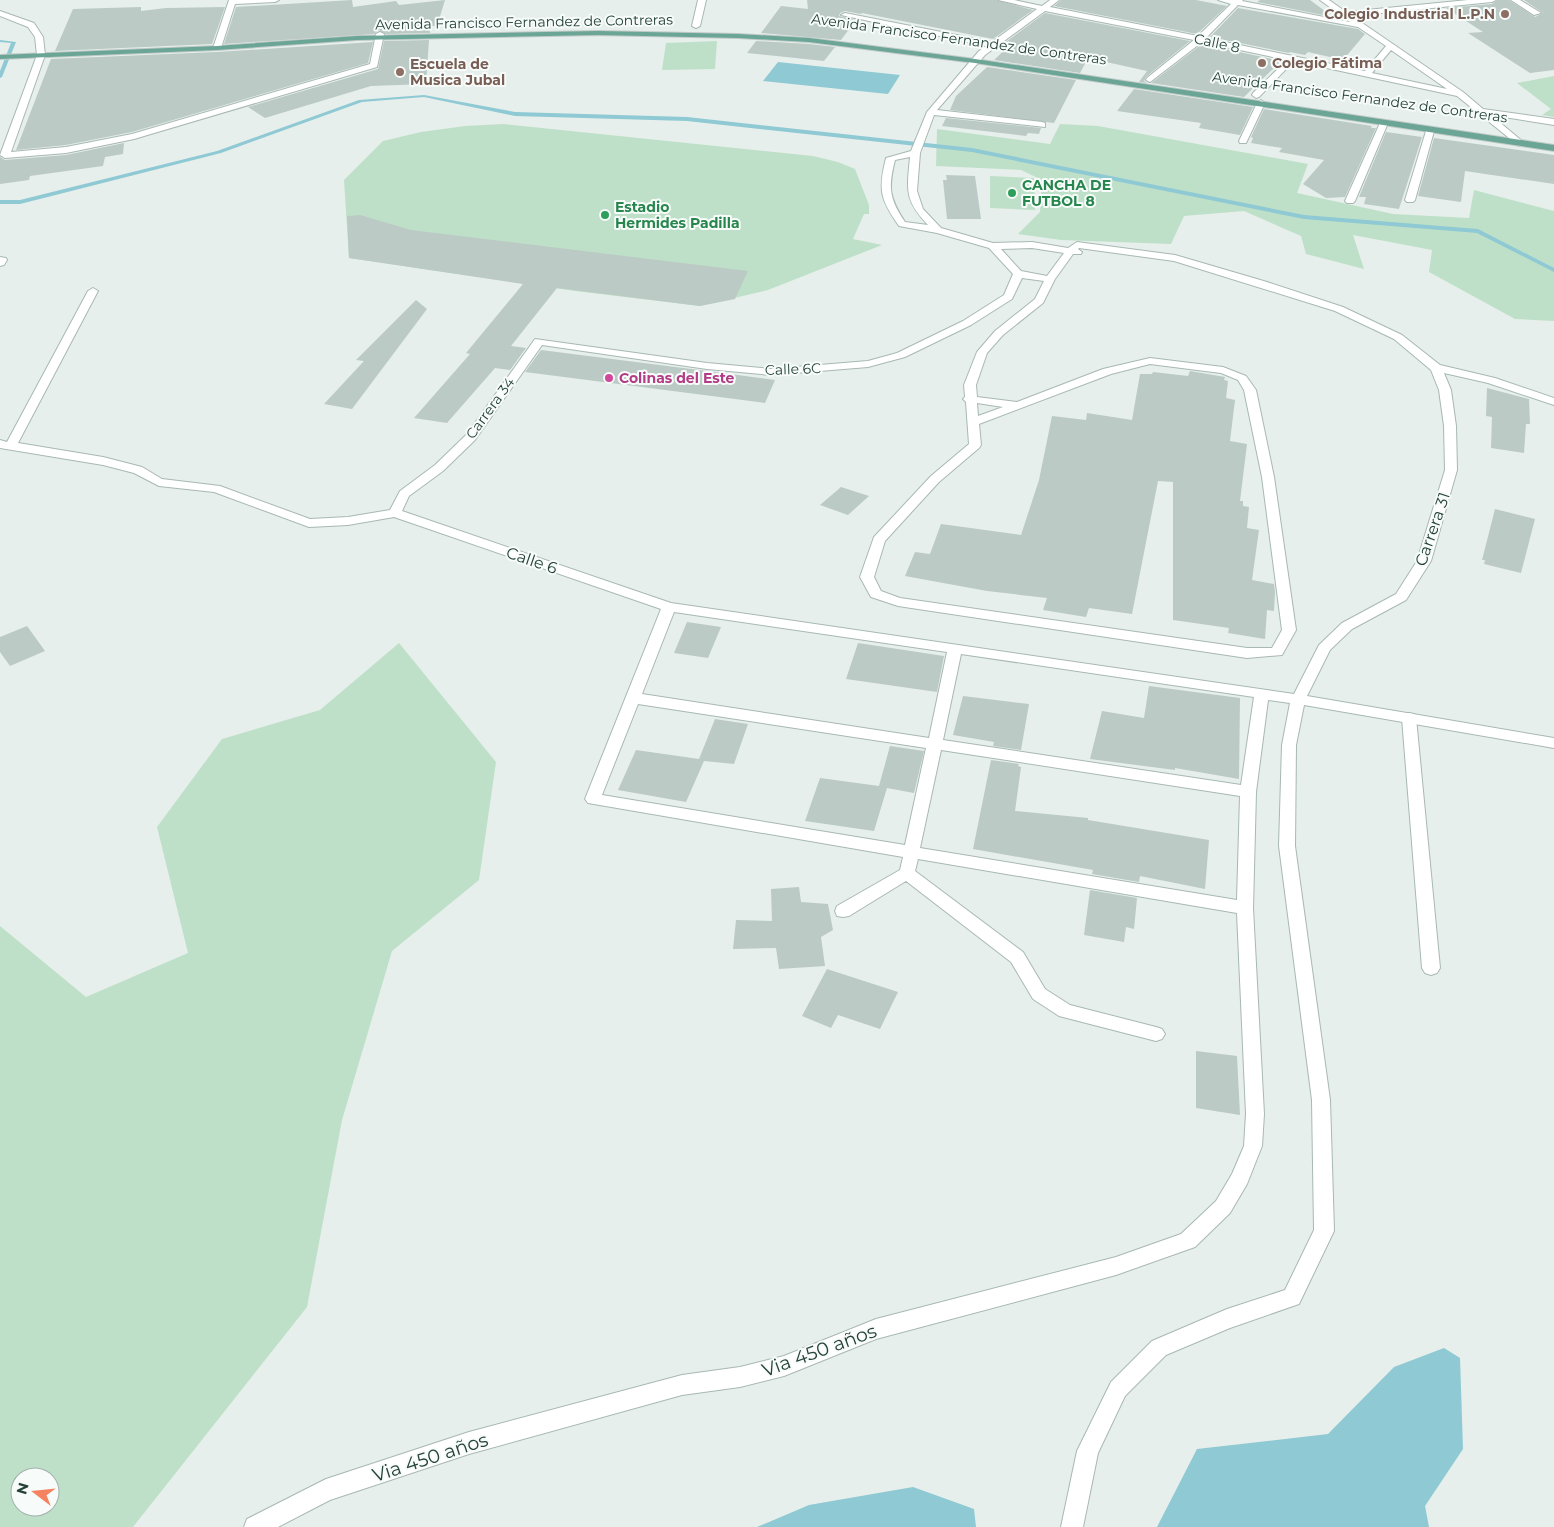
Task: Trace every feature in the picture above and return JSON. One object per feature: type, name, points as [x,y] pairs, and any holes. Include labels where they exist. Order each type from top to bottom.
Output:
[{"type":"main road","name":"Avenida Francisco Fernandez de Contreras","points":[[0,57],[217,48],[547,26],[696,26],[800,31],[865,38]]},
{"type":"main road","name":"Avenida Francisco Fernandez de Contreras","points":[[380,36],[552,33],[738,36],[809,40],[1506,131],[1554,140]]},
{"type":"main road","name":"Avenida Francisco Fernandez de Contreras","points":[[894,41],[1150,80],[1430,131],[1554,148]]},
{"type":"street","points":[[217,48],[233,1],[275,0]]},
{"type":"street","points":[[696,26],[702,0]]},
{"type":"street","name":"Calle 8","points":[[1002,0],[1200,39],[1460,94]]},
{"type":"street","points":[[938,230],[919,210],[912,191],[917,146],[931,112],[982,53],[1056,0]]},
{"type":"street","points":[[1222,0],[1238,1],[1360,26]]},
{"type":"street","points":[[1324,0],[1460,94],[1519,143]]},
{"type":"street","points":[[1344,14],[1492,0]]},
{"type":"street","points":[[1515,0],[1537,13]]},
{"type":"street","points":[[1150,80],[1200,39],[1238,1]]},
{"type":"street","points":[[0,13],[31,25],[39,37],[41,55],[6,155],[66,150],[134,136],[374,65],[380,36]]},
{"type":"street","points":[[845,16],[993,45]]},
{"type":"street","points":[[1367,74],[1390,46]]},
{"type":"street","points":[[1243,141],[1258,99],[1292,59]]},
{"type":"street","points":[[1478,108],[1506,116],[1554,122]]},
{"type":"street","points":[[931,112],[1042,125]]},
{"type":"street","points":[[1506,131],[1524,118]]},
{"type":"street","points":[[1350,201],[1384,123]]},
{"type":"street","points":[[1410,200],[1430,131]]},
{"type":"street","points":[[917,146],[891,158],[886,177],[888,203],[902,224],[938,230],[993,246],[1032,245],[1070,251]]},
{"type":"street","points":[[974,422],[1107,371],[1150,361],[1223,370],[1242,378],[1250,390],[1268,477],[1289,630],[1277,652],[1247,654],[898,602],[876,594],[867,577],[879,540],[935,479],[974,445],[974,422],[970,399],[970,385],[982,352],[999,333],[1039,301],[1050,279],[1070,251],[1077,245],[1175,258],[1339,309],[1398,337],[1436,368],[1491,380],[1554,402]]},
{"type":"street","points":[[993,246],[1018,274],[1050,279]]},
{"type":"street","name":"Calle 6C","points":[[539,341],[708,366],[771,372],[868,364],[901,355],[967,323],[1008,297],[1018,274]]},
{"type":"street","points":[[93,291],[6,445],[103,461],[138,470],[159,482],[216,489],[309,523],[348,521],[395,513]]},
{"type":"street","name":"Carrera 34","points":[[395,513],[404,494],[439,468],[471,437],[539,341]]},
{"type":"street","name":"Carrera 31","points":[[1072,1527],[1088,1451],[1118,1389],[1159,1348],[1227,1319],[1292,1297],[1324,1232],[1321,1100],[1287,846],[1289,745],[1298,699],[1324,648],[1347,626],[1401,597],[1424,561],[1451,470],[1450,426],[1445,390],[1436,368]]},
{"type":"street","points":[[970,399],[1017,405]]},
{"type":"street","name":"Calle 6","points":[[395,513],[669,607],[1298,699],[1554,743]]},
{"type":"street","points":[[669,607],[593,799],[1245,908]]},
{"type":"street","points":[[844,911],[907,873],[955,649]]},
{"type":"street","name":"Via 450 años","points":[[255,1527],[326,1490],[469,1443],[682,1384],[740,1377],[784,1366],[876,1329],[1116,1266],[1188,1241],[1223,1207],[1240,1178],[1253,1146],[1255,1114],[1245,908],[1248,792],[1262,694]]},
{"type":"street","points":[[633,698],[1248,792]]},
{"type":"street","points":[[1409,718],[1431,968]]},
{"type":"street","points":[[907,873],[1017,957],[1039,994],[1065,1010],[1156,1034]]},
{"type":"green space","points":[[717,41],[715,69],[662,70],[666,43]]},
{"type":"green space","points":[[1554,76],[1554,117],[1542,115],[1551,109],[1517,83]]},
{"type":"green space","name":"Estadio Hermides Padilla","points":[[503,124],[813,156],[838,162],[855,169],[869,205],[869,214],[864,214],[853,239],[882,245],[768,290],[700,306],[575,291],[349,258],[344,180],[383,141],[421,132],[465,126]]},
{"type":"green space","points":[[1060,124],[1098,126],[1308,164],[1297,193],[1393,214],[1469,218],[1474,190],[1554,211],[1554,321],[1515,319],[1429,272],[1432,250],[1353,235],[1364,269],[1306,254],[1301,236],[1244,211],[1184,216],[1171,244],[1061,240],[1018,234],[1040,212],[1042,180],[1021,170],[936,166],[937,129],[1050,144]]},
{"type":"green space","name":"CANCHA DE FUTBOL 8","points":[[990,176],[1034,178],[1035,210],[990,208]]},
{"type":"green space","points":[[399,643],[496,762],[479,880],[392,951],[342,1120],[307,1307],[133,1527],[0,1527],[0,926],[86,997],[188,953],[157,827],[222,739],[320,710]]},
{"type":"water","points":[[778,62],[900,75],[888,94],[763,81]]},
{"type":"water","points":[[1444,1348],[1460,1358],[1463,1449],[1425,1506],[1429,1527],[1157,1527],[1197,1449],[1328,1434],[1394,1367]]},
{"type":"water","points":[[913,1487],[974,1509],[976,1527],[757,1527],[809,1505]]},
{"type":"building","points":[[352,0],[353,7],[396,1],[399,5],[445,0],[437,26],[430,26],[430,33],[386,34],[379,30],[374,34],[224,44],[236,7]]},
{"type":"building","points":[[807,0],[996,0],[1033,10],[993,39],[845,11],[840,13],[839,16],[856,20],[841,40],[761,33],[781,6],[808,9]]},
{"type":"building","points":[[1061,0],[1196,0],[1227,6],[1197,34],[1054,6]]},
{"type":"building","points":[[1260,0],[1310,0],[1333,17],[1257,2]]},
{"type":"building","points":[[1498,0],[1509,0],[1535,17],[1543,13],[1524,0],[1554,0],[1554,70],[1530,73],[1468,33],[1483,32],[1446,8],[1492,4]]},
{"type":"building","points":[[141,7],[141,11],[166,8],[225,7],[212,44],[55,51],[73,9]]},
{"type":"building","points":[[1238,8],[1358,29],[1365,34],[1343,60],[1308,52],[1305,55],[1289,53],[1210,37]]},
{"type":"building","points":[[1045,13],[1190,41],[1146,77],[1144,81],[1147,83],[1139,82],[1147,71],[1088,58],[1080,73],[994,60],[1012,43],[1006,42]]},
{"type":"building","points":[[429,40],[426,84],[371,86],[265,118],[248,107],[378,69],[384,41]]},
{"type":"building","points":[[756,41],[835,47],[824,61],[747,53]]},
{"type":"building","points":[[373,42],[368,63],[132,132],[66,145],[16,150],[51,59],[217,52]]},
{"type":"building","points":[[1202,44],[1281,61],[1244,97],[1151,83]]},
{"type":"building","points":[[987,67],[1076,80],[1054,123],[950,110],[956,96]]},
{"type":"building","points":[[1134,89],[1253,107],[1240,135],[1199,128],[1201,123],[1117,111]]},
{"type":"building","points":[[1264,109],[1376,128],[1345,197],[1326,198],[1303,184],[1324,160],[1279,152],[1282,148],[1251,143],[1253,138],[1251,137]]},
{"type":"building","points":[[946,118],[1041,128],[1039,134],[1028,133],[1026,136],[942,126]]},
{"type":"building","points":[[1386,132],[1422,137],[1399,209],[1364,204],[1366,197],[1359,197]]},
{"type":"building","points":[[1434,138],[1554,155],[1554,184],[1465,171],[1461,202],[1418,196]]},
{"type":"building","points":[[124,143],[123,154],[105,157],[103,166],[30,176],[29,180],[0,184],[0,157],[5,160],[66,155]]},
{"type":"building","points":[[946,175],[975,176],[981,219],[947,219],[943,180],[947,180]]},
{"type":"building","points":[[360,215],[411,230],[748,271],[735,299],[700,306],[557,288],[511,346],[526,348],[510,370],[495,368],[447,423],[414,418],[470,354],[466,353],[523,284],[349,258],[347,216]]},
{"type":"building","points":[[416,300],[427,309],[352,409],[324,404],[364,361],[356,360]]},
{"type":"building","points":[[541,350],[775,380],[765,403],[525,372]]},
{"type":"building","points":[[1190,371],[1225,377],[1224,380],[1228,381],[1226,398],[1235,400],[1230,441],[1247,444],[1240,501],[1243,501],[1243,506],[1249,507],[1247,528],[1259,530],[1252,580],[1274,584],[1274,611],[1267,610],[1265,639],[1228,633],[1229,628],[1173,620],[1173,482],[1158,481],[1132,614],[1089,608],[1086,617],[1043,610],[1047,598],[987,591],[905,576],[915,552],[930,554],[941,524],[1021,535],[1039,480],[1052,416],[1086,420],[1087,413],[1132,420],[1140,374],[1152,374],[1153,372],[1188,376]]},
{"type":"building","points":[[1487,388],[1529,399],[1530,424],[1526,424],[1524,453],[1491,448],[1492,417],[1486,416]]},
{"type":"building","points":[[841,487],[869,496],[848,515],[820,505]]},
{"type":"building","points":[[1495,509],[1535,519],[1521,573],[1484,564],[1485,560],[1482,560]]},
{"type":"building","points":[[687,622],[721,627],[708,658],[674,653]]},
{"type":"building","points":[[27,626],[45,651],[10,666],[0,652],[0,637]]},
{"type":"building","points":[[858,643],[944,656],[937,692],[846,679]]},
{"type":"building","points":[[1149,686],[1240,698],[1239,779],[1175,768],[1175,770],[1090,759],[1102,711],[1144,718]]},
{"type":"building","points":[[963,696],[1029,704],[1021,750],[993,746],[994,742],[953,735]]},
{"type":"building","points":[[715,719],[748,724],[734,764],[704,761],[686,802],[618,790],[636,750],[699,759]]},
{"type":"building","points":[[890,746],[924,751],[914,793],[887,788],[874,831],[805,821],[820,778],[879,786]]},
{"type":"building","points":[[991,760],[1019,764],[1018,766],[1021,767],[1015,811],[1088,818],[1088,820],[1209,840],[1205,889],[1140,876],[1139,882],[1092,874],[1093,870],[973,849]]},
{"type":"building","points":[[799,887],[801,902],[828,904],[833,930],[821,937],[825,966],[779,969],[776,948],[733,949],[736,920],[772,921],[771,889]]},
{"type":"building","points":[[1090,890],[1137,898],[1134,929],[1126,927],[1124,942],[1084,935]]},
{"type":"building","points":[[827,969],[898,992],[880,1029],[838,1015],[831,1028],[802,1016]]},
{"type":"building","points":[[1196,1051],[1237,1056],[1240,1115],[1196,1108]]},
{"type":"waterway","points":[[0,41],[14,42],[0,77]]},
{"type":"waterway","points":[[0,202],[20,202],[219,152],[361,101],[424,96],[515,114],[687,119],[972,150],[1304,217],[1478,231],[1554,270]]},
{"type":"place","name":"Colegio Industrial L.P.N","points":[[1505,14]]},
{"type":"place","name":"Colegio Fátima","points":[[1262,63]]},
{"type":"place","name":"Escuela de Musica Jubal","points":[[400,72]]},
{"type":"place","name":"CANCHA DE FUTBOL 8","points":[[1012,193]]},
{"type":"place","name":"Estadio Hermides Padilla","points":[[605,215]]},
{"type":"place","name":"Colinas del Este","points":[[609,378]]}]
